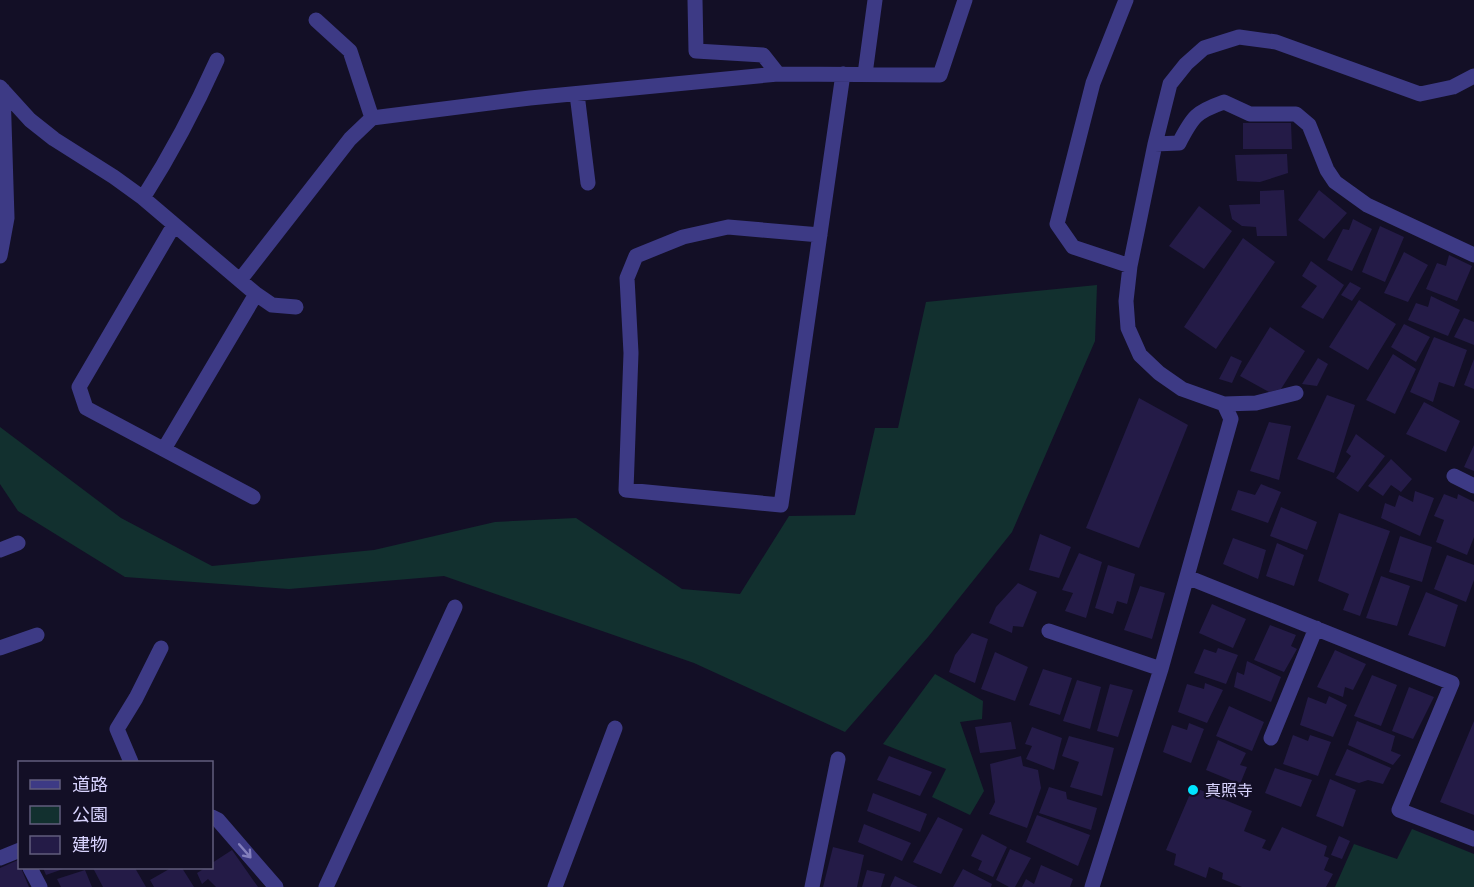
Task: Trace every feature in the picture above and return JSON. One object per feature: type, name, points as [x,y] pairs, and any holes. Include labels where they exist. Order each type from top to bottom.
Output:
[{"type":"street","points":[[694,0],[696,51],[762,55],[778,74]]},
{"type":"street","points":[[866,74],[875,0]]},
{"type":"street","points":[[240,280],[350,139],[372,118],[530,98],[778,74],[940,75],[965,0]]},
{"type":"street","points":[[1126,0],[1093,83],[1057,224],[1073,247],[1130,266]]},
{"type":"street","points":[[316,20],[350,51],[372,118]]},
{"type":"street","points":[[1296,393],[1256,403],[1224,404],[1182,389],[1159,373],[1140,355],[1128,328],[1126,302],[1130,266],[1170,84],[1186,64],[1204,48],[1239,37],[1276,42],[1420,94],[1453,87],[1474,76]]},
{"type":"street","points":[[142,198],[167,160],[217,60]]},
{"type":"street","points":[[820,235],[728,227],[683,237],[636,256],[627,278],[631,353],[626,490],[781,505],[820,235],[843,74]]},
{"type":"street","points":[[2,88],[30,120],[54,139],[114,177],[142,198],[256,294],[272,304],[296,307]]},
{"type":"street","points":[[0,256],[7,218],[2,88]]},
{"type":"street","points":[[577,94],[588,183]]},
{"type":"street","points":[[1155,144],[1179,143],[1191,121],[1205,109],[1224,102],[1250,114],[1296,114],[1309,125],[1335,182],[1367,205],[1474,255]]},
{"type":"street","points":[[174,225],[79,387],[86,408],[253,497]]},
{"type":"street","points":[[164,449],[256,294]]},
{"type":"street","points":[[1092,887],[1161,669],[1231,419],[1224,404]]},
{"type":"street","points":[[1454,476],[1474,486]]},
{"type":"street","points":[[0,550],[18,543]]},
{"type":"street","points":[[1187,577],[1452,683],[1399,810],[1474,839]]},
{"type":"street","points":[[326,887],[455,607]]},
{"type":"street","points":[[1271,738],[1317,628]]},
{"type":"street","points":[[1049,631],[1161,669]]},
{"type":"street","points":[[0,648],[37,635]]},
{"type":"street","points":[[131,761],[117,729],[136,698],[161,648]]},
{"type":"street","points":[[555,887],[615,728]]},
{"type":"street","points":[[812,887],[838,759]]},
{"type":"street","points":[[213,817],[276,887]]},
{"type":"street","points":[[0,858],[18,851]]},
{"type":"street","points":[[31,869],[40,887]]},
{"type":"green space","points":[[1097,285],[1095,341],[1012,532],[928,637],[845,732],[694,663],[444,576],[289,589],[125,577],[18,511],[0,484],[0,427],[121,518],[212,566],[374,550],[495,522],[576,518],[682,589],[740,594],[789,516],[855,515],[875,428],[898,428],[926,302]]},
{"type":"green space","points":[[935,674],[983,701],[982,719],[960,722],[984,791],[970,815],[932,797],[946,769],[883,744]]},
{"type":"green space","points":[[1412,829],[1474,854],[1474,887],[1335,887],[1354,844],[1397,859]]},
{"type":"building","points":[[1243,123],[1291,123],[1292,149],[1243,149]]},
{"type":"building","points":[[1287,154],[1288,173],[1260,182],[1237,181],[1235,155]]},
{"type":"building","points":[[1284,190],[1287,236],[1257,236],[1256,227],[1242,226],[1232,219],[1229,205],[1260,204],[1260,191]]},
{"type":"building","points":[[1319,190],[1347,213],[1324,239],[1298,220]]},
{"type":"building","points":[[1199,206],[1232,231],[1204,269],[1169,246]]},
{"type":"building","points":[[1353,219],[1372,229],[1352,271],[1327,260],[1343,229],[1349,230]]},
{"type":"building","points":[[1380,226],[1404,237],[1385,282],[1362,272]]},
{"type":"building","points":[[1243,238],[1275,262],[1216,349],[1184,327]]},
{"type":"building","points":[[1404,252],[1428,265],[1408,302],[1384,293]]},
{"type":"building","points":[[1449,255],[1472,266],[1457,301],[1426,289],[1437,263],[1446,266]]},
{"type":"building","points":[[1311,261],[1344,285],[1323,319],[1301,307],[1317,286],[1302,276]]},
{"type":"building","points":[[1350,282],[1361,288],[1352,301],[1341,295]]},
{"type":"building","points":[[1431,296],[1460,310],[1448,336],[1408,320],[1416,303],[1428,307]]},
{"type":"building","points":[[1359,300],[1396,324],[1368,370],[1329,347]]},
{"type":"building","points":[[1464,318],[1474,322],[1474,345],[1454,337]]},
{"type":"building","points":[[1404,324],[1430,337],[1416,362],[1391,347]]},
{"type":"building","points":[[1270,327],[1305,351],[1281,389],[1269,392],[1240,376]]},
{"type":"building","points":[[1434,337],[1467,350],[1454,387],[1439,382],[1433,402],[1410,392]]},
{"type":"building","points":[[1393,354],[1416,369],[1395,414],[1366,400]]},
{"type":"building","points":[[1231,356],[1242,361],[1232,383],[1219,379]]},
{"type":"building","points":[[1318,358],[1328,364],[1317,386],[1302,384]]},
{"type":"building","points":[[1474,359],[1474,389],[1464,385]]},
{"type":"building","points":[[1327,395],[1355,405],[1334,473],[1297,459]]},
{"type":"building","points":[[1139,398],[1188,425],[1139,548],[1086,528]]},
{"type":"building","points":[[1424,402],[1460,421],[1446,452],[1406,434]]},
{"type":"building","points":[[1269,422],[1291,426],[1279,480],[1250,471]]},
{"type":"building","points":[[1356,434],[1385,456],[1358,492],[1336,478],[1351,456],[1346,452]]},
{"type":"building","points":[[1474,445],[1474,471],[1464,467]]},
{"type":"building","points":[[1391,459],[1412,479],[1401,492],[1391,485],[1383,496],[1368,486]]},
{"type":"building","points":[[1261,484],[1281,492],[1268,523],[1231,510],[1238,490],[1255,495]]},
{"type":"building","points":[[1415,491],[1434,498],[1420,536],[1381,518],[1385,503],[1395,507],[1399,495],[1413,502]]},
{"type":"building","points":[[1444,494],[1457,499],[1458,494],[1474,502],[1474,537],[1467,555],[1436,542],[1444,520],[1434,516]]},
{"type":"building","points":[[1281,507],[1317,522],[1307,550],[1270,536]]},
{"type":"building","points":[[1339,513],[1390,531],[1360,616],[1343,610],[1349,594],[1318,581]]},
{"type":"building","points":[[1040,534],[1071,547],[1059,578],[1029,570]]},
{"type":"building","points":[[1400,536],[1432,547],[1422,582],[1389,572]]},
{"type":"building","points":[[1233,538],[1266,550],[1258,579],[1223,564]]},
{"type":"building","points":[[1277,543],[1304,555],[1294,586],[1266,576]]},
{"type":"building","points":[[1079,553],[1102,562],[1086,618],[1065,611],[1073,593],[1062,590]]},
{"type":"building","points":[[1447,555],[1474,565],[1474,580],[1466,602],[1434,589]]},
{"type":"building","points":[[1108,565],[1135,574],[1127,604],[1117,601],[1113,614],[1095,608]]},
{"type":"building","points":[[1381,576],[1410,586],[1397,626],[1366,618]]},
{"type":"building","points":[[1018,583],[1037,592],[1023,627],[1013,626],[1012,633],[989,623],[996,607]]},
{"type":"building","points":[[1140,586],[1165,593],[1152,639],[1124,630]]},
{"type":"building","points":[[1426,592],[1458,605],[1445,647],[1408,635]]},
{"type":"building","points":[[1212,604],[1246,619],[1233,648],[1199,633]]},
{"type":"building","points":[[1270,625],[1296,635],[1291,646],[1297,649],[1284,672],[1254,660]]},
{"type":"building","points":[[972,633],[988,639],[975,683],[949,672],[955,655]]},
{"type":"building","points":[[1218,648],[1238,655],[1226,684],[1194,673],[1204,649],[1216,653]]},
{"type":"building","points":[[1335,650],[1366,664],[1353,690],[1345,687],[1343,697],[1317,687]]},
{"type":"building","points":[[995,652],[1028,667],[1015,701],[981,689]]},
{"type":"building","points":[[1247,661],[1281,677],[1271,702],[1234,687],[1237,672],[1244,675]]},
{"type":"building","points":[[1043,669],[1072,678],[1060,715],[1029,705]]},
{"type":"building","points":[[1372,675],[1397,685],[1381,726],[1354,716]]},
{"type":"building","points":[[1077,680],[1101,687],[1090,729],[1063,721]]},
{"type":"building","points":[[1205,683],[1223,690],[1207,723],[1178,712],[1187,684],[1204,689]]},
{"type":"building","points":[[1110,684],[1133,690],[1118,737],[1097,731]]},
{"type":"building","points":[[1409,687],[1434,697],[1413,739],[1392,731]]},
{"type":"building","points":[[1329,696],[1347,705],[1333,737],[1300,725],[1308,697],[1326,704]]},
{"type":"building","points":[[1229,706],[1264,722],[1252,751],[1216,736]]},
{"type":"building","points":[[1357,721],[1395,736],[1391,751],[1401,755],[1393,765],[1348,745]]},
{"type":"building","points":[[1474,721],[1474,815],[1440,802]]},
{"type":"building","points":[[1011,722],[1016,749],[980,753],[975,727]]},
{"type":"building","points":[[1189,723],[1204,729],[1191,763],[1163,752],[1172,725],[1187,730]]},
{"type":"building","points":[[1032,727],[1062,738],[1054,770],[1026,759],[1032,746],[1025,744]]},
{"type":"building","points":[[1293,735],[1308,741],[1310,735],[1331,742],[1318,776],[1283,764]]},
{"type":"building","points":[[1069,736],[1114,748],[1102,796],[1070,787],[1079,762],[1062,756]]},
{"type":"building","points":[[1218,740],[1246,753],[1240,765],[1247,767],[1240,784],[1206,770]]},
{"type":"building","points":[[1347,749],[1391,768],[1383,784],[1368,780],[1359,783],[1335,775]]},
{"type":"building","points":[[889,756],[932,772],[920,796],[877,780]]},
{"type":"building","points":[[1021,756],[1023,766],[1038,770],[1041,788],[1027,828],[989,814],[995,802],[990,764]]},
{"type":"building","points":[[1275,768],[1312,780],[1301,807],[1265,793]]},
{"type":"building","points":[[1330,779],[1356,790],[1343,827],[1316,816]]},
{"type":"building","points":[[1049,787],[1066,792],[1067,799],[1097,808],[1091,830],[1039,813]]},
{"type":"building","points":[[1193,787],[1252,811],[1244,831],[1266,840],[1262,848],[1270,851],[1282,827],[1327,846],[1324,856],[1329,858],[1324,870],[1333,874],[1326,887],[1242,887],[1222,879],[1223,873],[1209,867],[1206,878],[1174,865],[1176,854],[1166,850]]},
{"type":"building","points":[[873,793],[927,814],[920,832],[867,811]]},
{"type":"building","points":[[1037,815],[1090,835],[1078,866],[1026,842]]},
{"type":"building","points":[[938,817],[963,829],[941,874],[913,862]]},
{"type":"building","points":[[864,824],[911,843],[902,861],[858,842]]},
{"type":"building","points":[[982,834],[1007,847],[993,877],[978,870],[982,861],[971,856]]},
{"type":"building","points":[[1339,836],[1350,841],[1342,859],[1331,855]]},
{"type":"building","points":[[833,847],[864,855],[857,887],[823,887]]},
{"type":"building","points":[[1010,849],[1031,858],[1015,887],[1009,887],[996,880]]},
{"type":"building","points":[[232,850],[258,887],[216,887],[208,879],[202,884],[197,873],[203,869],[213,869],[213,862]]},
{"type":"building","points":[[18,860],[18,869],[21,869],[29,887],[0,887],[0,868]]},
{"type":"building","points":[[1041,865],[1073,879],[1070,887],[1022,887],[1026,879],[1034,884]]},
{"type":"building","points":[[43,869],[63,869],[46,875]]},
{"type":"building","points":[[94,869],[136,869],[146,887],[103,887]]},
{"type":"building","points":[[169,869],[183,869],[194,887],[154,887],[150,880]]},
{"type":"building","points":[[963,869],[992,884],[991,887],[953,887]]},
{"type":"building","points":[[85,870],[92,887],[61,887],[57,879]]},
{"type":"building","points":[[867,870],[885,874],[881,887],[862,887]]},
{"type":"building","points":[[895,876],[918,887],[890,887]]},
{"type":"place","name":"真照寺","points":[[1193,790]]}]
